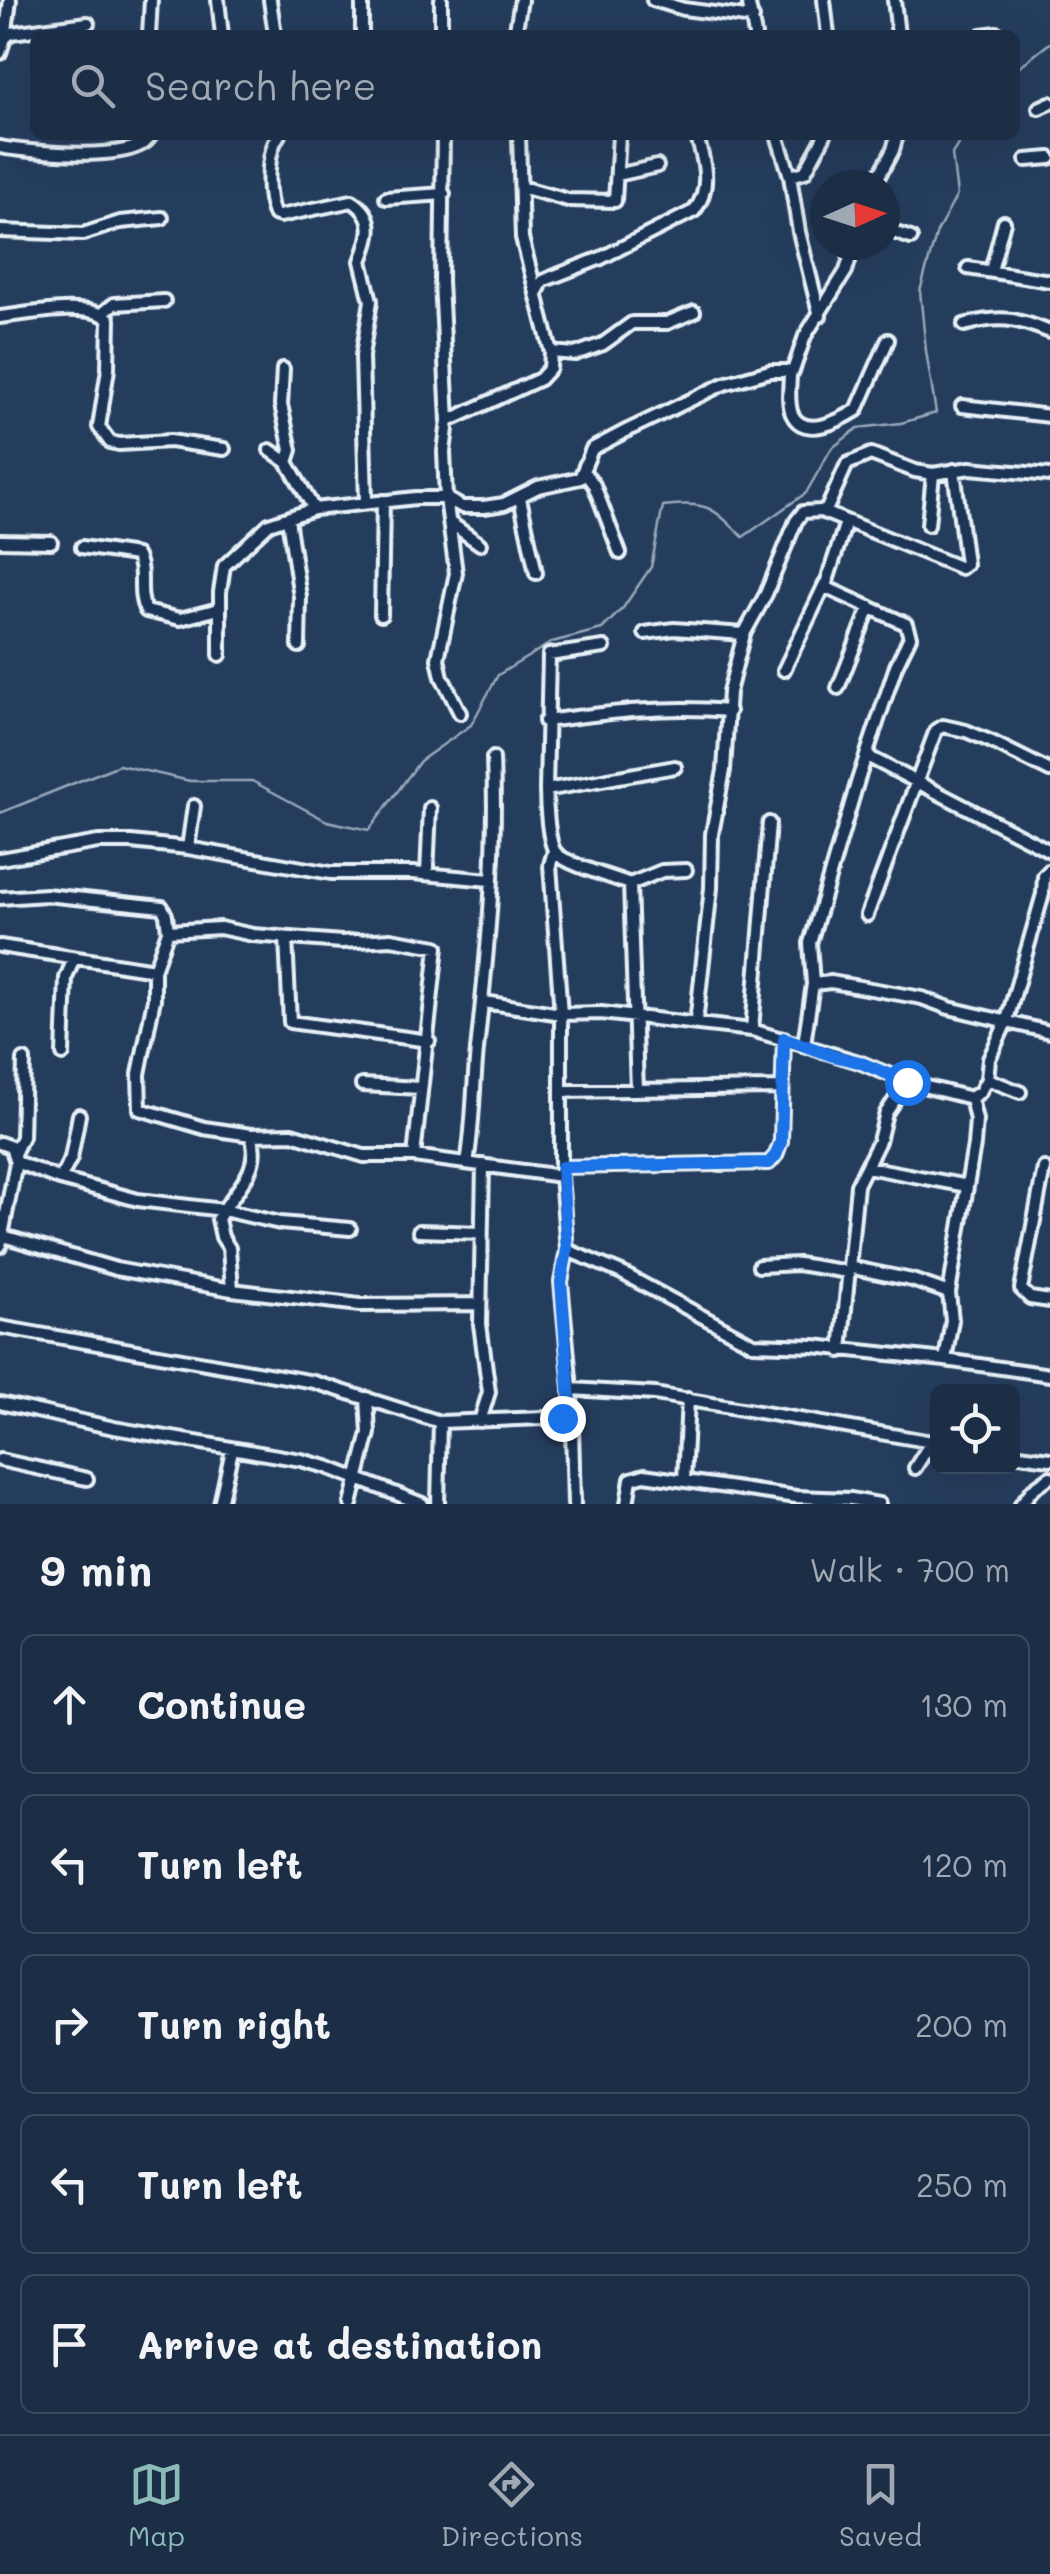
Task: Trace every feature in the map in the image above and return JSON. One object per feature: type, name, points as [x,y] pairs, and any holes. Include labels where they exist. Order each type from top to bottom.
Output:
[{"type":"street","points":[[0,53],[10,0]]},
{"type":"street","points":[[149,30],[151,0]]},
{"type":"street","points":[[218,0],[221,30]]},
{"type":"street","points":[[270,0],[275,30]]},
{"type":"street","points":[[362,0],[362,30]]},
{"type":"street","points":[[441,0],[442,30]]},
{"type":"street","points":[[516,30],[521,0]]},
{"type":"street","points":[[653,0],[684,9],[752,18]]},
{"type":"street","points":[[748,0],[754,30]]},
{"type":"street","points":[[824,0],[827,30]]},
{"type":"street","points":[[894,0],[897,30]]},
{"type":"street","points":[[5,38],[24,30],[88,23]]},
{"type":"street","points":[[0,147],[30,152],[99,153],[138,148],[149,140]]},
{"type":"street","points":[[276,140],[271,150],[270,204],[274,214],[280,216],[352,200],[367,218],[370,243],[361,261],[370,301],[362,356],[366,502]]},
{"type":"street","points":[[443,140],[441,280],[448,420],[446,498],[456,573],[438,660],[460,713]]},
{"type":"street","points":[[448,420],[540,380],[550,368],[551,352],[522,238],[520,140]]},
{"type":"street","points":[[521,186],[568,200],[611,202],[616,197],[619,140]]},
{"type":"street","points":[[536,294],[544,281],[601,258],[694,211],[704,199],[706,180],[697,140]]},
{"type":"street","points":[[777,140],[790,176],[820,316]]},
{"type":"street","points":[[790,176],[805,172],[822,140]]},
{"type":"street","points":[[882,170],[895,140]]},
{"type":"street","points":[[1026,160],[1050,158]]},
{"type":"street","points":[[617,176],[657,166]]},
{"type":"street","points":[[386,198],[444,194]]},
{"type":"street","points":[[0,230],[83,234],[120,222],[162,218]]},
{"type":"street","points":[[991,272],[1004,222]]},
{"type":"street","points":[[900,234],[911,238]]},
{"type":"street","points":[[849,260],[805,336],[790,373],[792,414],[799,423],[819,427],[857,410],[888,340]]},
{"type":"street","points":[[968,268],[1050,281]]},
{"type":"street","points":[[103,313],[114,304],[164,301]]},
{"type":"street","points":[[0,316],[57,311],[103,313],[109,318],[109,354],[99,427],[106,438],[119,444],[170,441],[224,449]]},
{"type":"street","points":[[551,352],[575,354],[604,344],[632,324],[668,323],[694,312]]},
{"type":"street","points":[[964,325],[993,317],[1022,321],[1050,332]]},
{"type":"street","points":[[283,368],[281,406],[290,450],[288,462]]},
{"type":"street","points":[[220,654],[219,609],[224,566],[263,527],[314,509],[366,502],[446,498],[462,507],[484,508],[520,498],[538,486],[580,478],[592,449],[724,384],[770,371],[790,373]]},
{"type":"street","points":[[962,406],[1050,416]]},
{"type":"street","points":[[270,450],[288,462],[314,509]]},
{"type":"street","points":[[825,513],[848,464],[871,454],[933,474],[970,468],[1050,475]]},
{"type":"street","points":[[696,1022],[729,692],[744,634],[766,594],[798,516],[808,511],[825,513],[961,568],[966,564],[954,470]]},
{"type":"street","points":[[584,472],[594,485],[620,553]]},
{"type":"street","points":[[928,525],[933,474]]},
{"type":"street","points":[[520,498],[536,573]]},
{"type":"street","points":[[381,615],[383,501]]},
{"type":"street","points":[[288,518],[300,597],[300,646]]},
{"type":"street","points":[[784,670],[824,584],[846,522]]},
{"type":"street","points":[[451,523],[480,544]]},
{"type":"street","points":[[0,541],[51,542]]},
{"type":"street","points":[[82,547],[136,555],[141,568],[141,602],[146,611],[180,618],[219,609]]},
{"type":"street","points":[[804,1044],[813,984],[810,943],[896,666],[910,633],[906,624],[824,584]]},
{"type":"street","points":[[838,688],[870,608]]},
{"type":"street","points":[[646,633],[674,629],[744,634]]},
{"type":"street","points":[[574,1504],[572,1389],[561,1282],[567,1250],[561,1014],[545,721],[549,655],[604,647]]},
{"type":"street","points":[[545,721],[644,708],[729,711]]},
{"type":"street","points":[[867,915],[936,730],[942,726],[992,742],[1050,771]]},
{"type":"street","points":[[867,756],[1050,851]]},
{"type":"street","points":[[467,1163],[496,842],[493,758]]},
{"type":"street","points":[[546,790],[675,767]]},
{"type":"street","points":[[188,848],[194,806]]},
{"type":"street","points":[[427,874],[430,808]]},
{"type":"street","points":[[752,1030],[769,823]]},
{"type":"street","points":[[0,859],[98,842],[131,842],[332,873],[427,874],[490,880]]},
{"type":"street","points":[[554,850],[560,856],[630,884],[662,871],[686,870]]},
{"type":"street","points":[[484,1002],[561,1014],[601,1014],[752,1030],[804,1044],[907,1082],[971,1098],[980,1092],[987,1079],[990,1059],[1007,1020],[1044,876],[1050,870]]},
{"type":"street","points":[[630,884],[637,1090]]},
{"type":"street","points":[[0,898],[46,895],[162,908],[168,931],[154,970],[154,999],[139,1074],[140,1109],[204,1128],[251,1135],[292,1134],[364,1156],[414,1156],[562,1171],[769,1163],[781,1142],[784,1038]]},
{"type":"street","points":[[168,931],[220,928],[286,938],[342,942],[392,939],[437,947],[414,1156]]},
{"type":"street","points":[[286,938],[290,1022],[429,1041]]},
{"type":"street","points":[[0,946],[154,970]]},
{"type":"street","points":[[63,1054],[66,978],[74,958]]},
{"type":"street","points":[[813,984],[830,982],[904,994],[1050,1032]]},
{"type":"street","points":[[24,1060],[22,1137],[1,1241],[116,1269],[232,1290],[360,1305],[480,1304]]},
{"type":"street","points":[[987,1079],[1020,1092]]},
{"type":"street","points":[[841,1351],[857,1185],[880,1141],[886,1113],[907,1082]]},
{"type":"street","points":[[362,1085],[420,1088]]},
{"type":"street","points":[[561,1091],[782,1088]]},
{"type":"street","points":[[945,1360],[952,1320],[949,1292],[976,1120],[971,1098]]},
{"type":"street","points":[[60,1179],[71,1158],[79,1115]]},
{"type":"street","points":[[232,1290],[230,1248],[219,1227],[223,1210],[247,1179],[255,1147],[251,1135]]},
{"type":"street","points":[[0,1143],[11,1146],[16,1157],[60,1179],[138,1200],[223,1210],[280,1224],[350,1229]]},
{"type":"street","points":[[480,1421],[489,1392],[480,1341],[483,1165]]},
{"type":"street","points":[[867,1167],[967,1186]]},
{"type":"street","points":[[1044,1168],[1021,1290],[1030,1298],[1050,1301]]},
{"type":"street","points":[[419,1232],[481,1233]]},
{"type":"street","points":[[567,1250],[622,1273],[753,1344],[814,1346],[945,1360],[1050,1376]]},
{"type":"street","points":[[759,1266],[798,1264],[849,1269],[912,1280],[949,1292]]},
{"type":"street","points":[[0,1327],[314,1382],[440,1422],[571,1416]]},
{"type":"street","points":[[572,1389],[655,1394],[930,1441]]},
{"type":"street","points":[[351,1504],[373,1400]]},
{"type":"street","points":[[684,1480],[688,1400]]},
{"type":"street","points":[[0,1403],[232,1450],[302,1460],[422,1504]]},
{"type":"street","points":[[438,1504],[440,1422]]},
{"type":"street","points":[[915,1468],[930,1448]]},
{"type":"street","points":[[220,1504],[232,1450]]},
{"type":"street","points":[[1020,1455],[1050,1459]]},
{"type":"street","points":[[0,1460],[87,1479]]},
{"type":"street","points":[[627,1504],[631,1479],[637,1476],[879,1504]]},
{"type":"street","points":[[1021,1504],[1033,1488],[1050,1477]]},
{"type":"street","points":[[748,1504],[750,1490]]},
{"type":"waterway","points":[[1020,66],[1050,43]]},
{"type":"waterway","points":[[0,813],[119,765],[190,781],[252,781],[327,821],[369,830],[420,761],[471,725],[498,675],[552,642],[602,629],[623,608],[651,567],[663,506],[708,508],[743,537],[806,493],[831,449],[858,428],[901,423],[936,413],[920,291],[937,232],[957,195],[952,154],[961,140]]},
{"type":"route","points":[[562,1418],[571,1416],[572,1389],[561,1282],[567,1250],[562,1167],[769,1163],[781,1142],[784,1038],[907,1082]]}]
